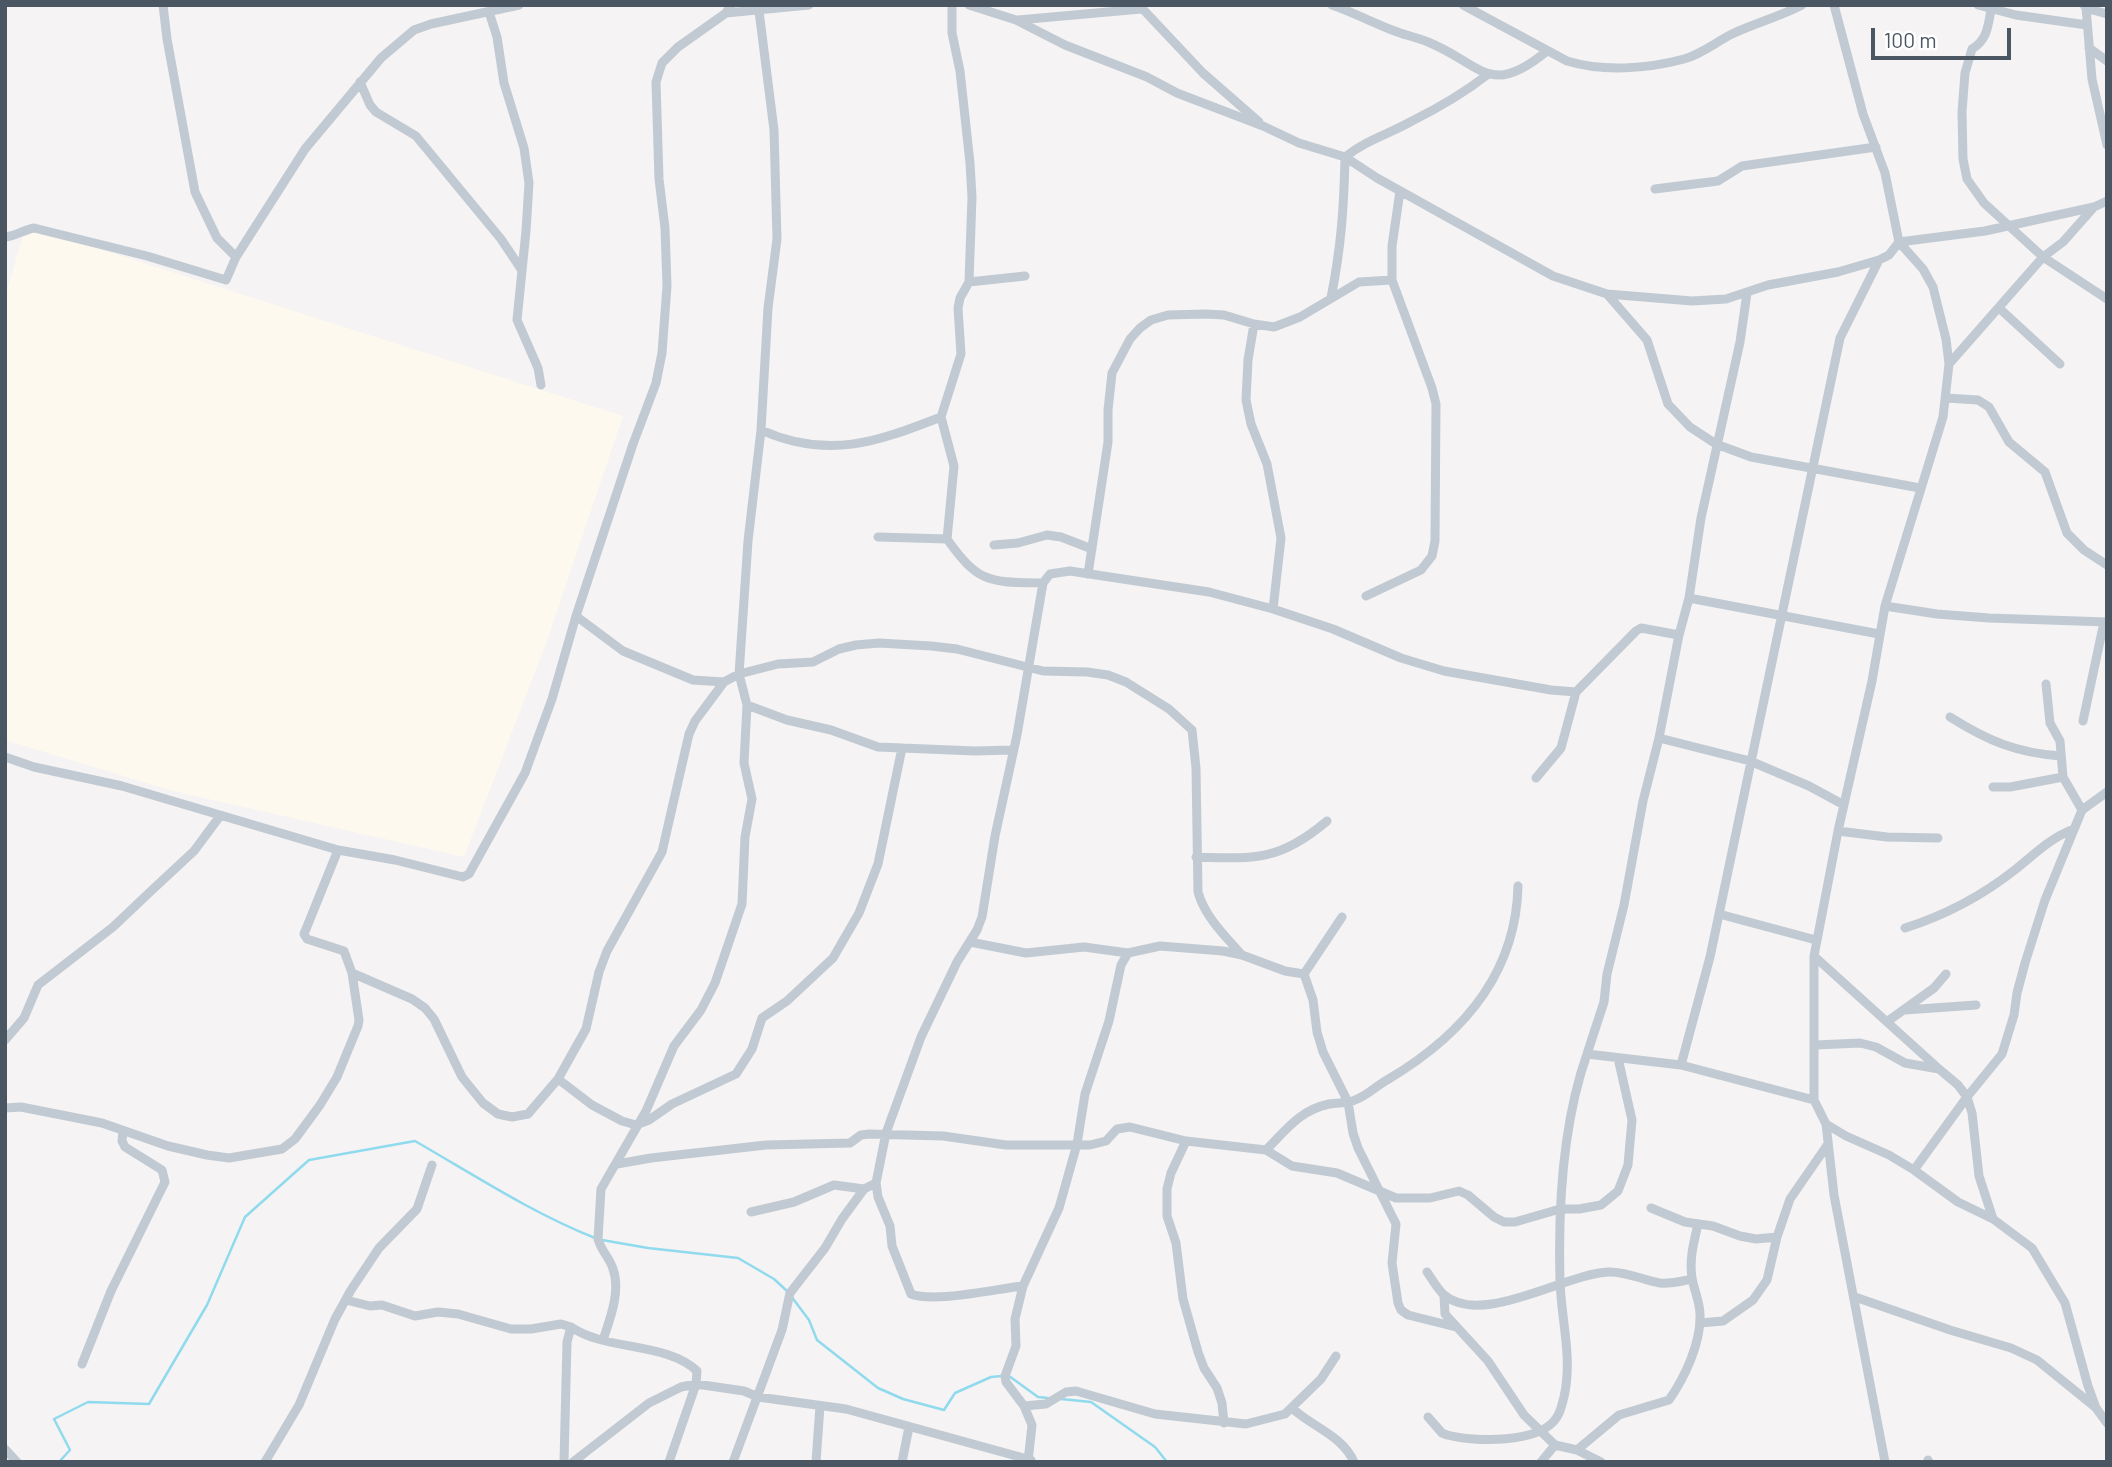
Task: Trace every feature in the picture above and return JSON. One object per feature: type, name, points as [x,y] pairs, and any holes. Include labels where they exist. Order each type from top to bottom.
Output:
[{"type":"street","points":[[163,5],[195,191],[205,218],[217,238],[236,257]]},
{"type":"street","points":[[5,237],[34,229],[147,256],[226,280],[236,257],[305,149],[381,58],[414,30],[519,5]]},
{"type":"street","points":[[5,757],[34,767],[122,786],[338,850],[395,860],[463,877],[469,874],[525,773],[552,699],[576,616],[633,444],[656,383],[662,353],[667,260],[659,179],[656,82],[662,63],[678,47],[728,9],[759,11],[809,5]]},
{"type":"street","points":[[952,5],[952,33],[960,71],[972,197],[969,282],[958,308],[961,354],[941,417],[954,466],[947,539],[975,573],[988,579],[1043,583]]},
{"type":"street","points":[[969,5],[1016,20],[1065,45],[1147,77],[1177,93],[1299,143],[1345,157],[1400,191],[1553,276],[1607,294],[1692,301],[1726,299],[1768,285],[1838,272],[1879,260],[1889,255],[1899,242],[2010,226],[2094,208],[2107,201]]},
{"type":"street","points":[[1332,5],[1429,42],[1487,75],[1511,75],[1528,67],[1547,51]]},
{"type":"street","points":[[1463,5],[1567,61],[1613,69],[1684,59],[1733,34],[1802,5]]},
{"type":"street","points":[[1834,5],[1863,114],[1885,173],[1899,242],[1923,269],[1933,287],[1949,363],[1947,398],[1938,435],[1885,606],[1872,681],[1838,831],[1814,956],[1814,1100],[1826,1124],[1834,1195],[1885,1462]]},
{"type":"street","points":[[1978,5],[2016,15],[2087,25]]},
{"type":"street","points":[[1016,20],[1140,7],[1203,73],[1263,126]]},
{"type":"street","points":[[1992,7],[1984,41],[1972,49],[1965,73],[1962,132],[1967,179],[1972,189],[2043,257],[2107,299]]},
{"type":"street","points":[[2107,14],[2085,7],[2092,79],[2107,145]]},
{"type":"street","points":[[603,1340],[615,1296],[615,1273],[598,1239],[599,1195],[646,1111],[674,1046],[701,1010],[715,983],[742,904],[745,837],[752,799],[744,763],[747,705],[739,674],[748,541],[761,430],[768,308],[777,239],[770,86],[759,11]]},
{"type":"street","points":[[489,12],[497,37],[502,73],[526,159],[529,183],[517,320],[535,361],[541,385]]},
{"type":"street","points":[[2089,48],[2107,61]]},
{"type":"street","points":[[1345,157],[1364,142],[1411,122],[1457,97],[1487,75]]},
{"type":"street","points":[[360,82],[376,112],[416,136],[501,239],[521,270]]},
{"type":"street","points":[[1655,189],[1718,181],[1742,166],[1876,147]]},
{"type":"street","points":[[1331,298],[1341,251],[1345,157]]},
{"type":"street","points":[[1366,596],[1421,570],[1432,556],[1435,541],[1436,404],[1433,388],[1392,280],[1392,246],[1400,191]]},
{"type":"street","points":[[1949,363],[2043,257],[2063,242],[2094,208]]},
{"type":"street","points":[[1681,1065],[1710,957],[1781,615],[1815,468],[1840,338],[1879,260]]},
{"type":"street","points":[[969,282],[1025,276]]},
{"type":"street","points":[[1088,574],[1108,442],[1112,373],[1130,339],[1140,328],[1151,320],[1168,315],[1224,315],[1275,327],[1287,323],[1359,282],[1392,280]]},
{"type":"street","points":[[1428,1417],[1442,1433],[1505,1439],[1539,1432],[1556,1420],[1560,1411],[1569,1363],[1560,1284],[1560,1209],[1571,1112],[1578,1079],[1604,1002],[1643,801],[1689,598],[1701,518],[1740,342],[1747,293]]},
{"type":"street","points":[[1607,294],[1647,340],[1668,404],[1690,426],[1716,444],[1751,457],[1920,488]]},
{"type":"street","points":[[1999,308],[2060,364]]},
{"type":"street","points":[[1254,324],[1248,360],[1246,400],[1251,424],[1267,464],[1281,538],[1273,609]]},
{"type":"street","points":[[1947,398],[1978,400],[1989,407],[2009,442],[2045,472],[2067,533],[2107,565]]},
{"type":"street","points":[[761,430],[800,443],[838,447],[897,434],[941,417]]},
{"type":"street","points":[[994,545],[1018,543],[1047,535],[1092,549]]},
{"type":"street","points":[[878,537],[947,539]]},
{"type":"street","points":[[1023,1286],[948,1296],[911,1294],[891,1246],[890,1226],[878,1197],[876,1183],[886,1133],[921,1037],[982,916],[1043,583],[1050,574],[1088,574],[1209,592],[1273,609],[1444,671],[1576,692]]},
{"type":"street","points":[[1689,598],[1879,634]]},
{"type":"street","points":[[1885,606],[1989,618],[2106,622],[2084,721]]},
{"type":"street","points":[[576,616],[623,651],[693,680],[724,682]]},
{"type":"street","points":[[1536,778],[1561,748],[1576,692],[1636,631],[1641,628],[1679,635]]},
{"type":"street","points":[[352,973],[412,999],[425,1008],[434,1019],[461,1077],[483,1102],[498,1114],[512,1117],[528,1114],[558,1079],[588,1023],[599,972],[607,951],[662,852],[689,734],[695,721],[724,682],[739,674],[778,664],[813,662],[839,649],[878,643],[957,649],[1043,671],[1108,675],[1141,691],[1189,725],[1192,730],[1196,768],[1196,857],[1200,901],[1242,955]]},
{"type":"street","points":[[2046,684],[2050,723],[2060,741],[2063,776],[2082,810]]},
{"type":"street","points":[[747,705],[878,747],[1013,750]]},
{"type":"street","points":[[1951,718],[2010,748],[2031,754],[2061,756]]},
{"type":"street","points":[[1659,738],[1750,761],[1810,786],[1844,805]]},
{"type":"street","points":[[558,1079],[592,1105],[622,1121],[636,1125],[649,1120],[672,1104],[736,1074],[752,1049],[762,1018],[797,993],[833,958],[859,913],[878,864],[902,748]]},
{"type":"street","points":[[1993,787],[2010,787],[2063,776]]},
{"type":"street","points":[[1914,1170],[2002,1054],[2025,963],[2045,900],[2082,810],[2107,792]]},
{"type":"street","points":[[5,1040],[24,1018],[38,985],[113,927],[194,850],[220,816]]},
{"type":"street","points":[[1196,857],[1246,859],[1277,853],[1294,846],[1327,821]]},
{"type":"street","points":[[1905,928],[1933,919],[1962,905],[2016,869],[2052,839],[2074,829]]},
{"type":"street","points":[[1838,831],[1887,837],[1938,838]]},
{"type":"street","points":[[5,1108],[20,1107],[49,1112],[102,1124],[195,1153],[229,1158],[282,1149],[290,1144],[320,1105],[337,1077],[359,1020],[352,973],[344,951],[307,939],[304,934],[338,850]]},
{"type":"street","points":[[1266,1150],[1300,1115],[1330,1104],[1356,1100],[1402,1072],[1444,1040],[1489,988],[1503,962],[1518,898],[1518,886]]},
{"type":"street","points":[[1719,914],[1816,940]]},
{"type":"street","points":[[1304,974],[1342,917]]},
{"type":"street","points":[[970,942],[1026,953],[1084,947],[1128,953],[1160,946],[1242,955],[1285,971],[1304,974]]},
{"type":"street","points":[[573,1462],[649,1403],[681,1387],[696,1384],[744,1391],[758,1397],[846,1409],[1030,1461],[1032,1425],[1024,1406],[1006,1382],[1005,1376],[1014,1356],[1014,1319],[1023,1286],[1056,1216],[1077,1144],[1085,1094],[1109,1021],[1121,965],[1128,953]]},
{"type":"street","points":[[1814,956],[1888,1021],[1967,1097],[1972,1113],[1979,1176],[1993,1219]]},
{"type":"street","points":[[1304,974],[1313,999],[1317,1032],[1323,1052],[1348,1102],[1358,1148],[1396,1224],[1392,1263],[1396,1296],[1401,1310],[1422,1320],[1456,1327]]},
{"type":"street","points":[[1888,1021],[1934,988],[1946,974]]},
{"type":"street","points":[[1903,1010],[1976,1005]]},
{"type":"street","points":[[1816,1045],[1860,1043],[1875,1047],[1905,1063],[1939,1069]]},
{"type":"street","points":[[1587,1054],[1681,1065],[1814,1100]]},
{"type":"street","points":[[617,1164],[766,1145],[850,1143],[862,1135],[886,1133],[943,1136],[1006,1145],[1100,1144],[1117,1129],[1130,1127],[1186,1141],[1266,1150],[1293,1166],[1337,1173],[1396,1198],[1430,1198],[1460,1192],[1504,1222],[1515,1222],[1560,1209],[1601,1205],[1618,1191],[1630,1150],[1632,1120],[1618,1058]]},
{"type":"street","points":[[1826,1124],[1914,1170],[1958,1202],[1993,1219],[2032,1248],[2065,1303],[2075,1346],[2096,1408]]},
{"type":"street","points":[[82,1364],[111,1291],[166,1182],[162,1170],[125,1147],[122,1142],[123,1131]]},
{"type":"street","points":[[1186,1141],[1169,1181],[1167,1216],[1176,1243],[1184,1299],[1198,1352],[1204,1368],[1217,1388],[1224,1423]]},
{"type":"street","points":[[1700,1323],[1723,1321],[1737,1313],[1762,1289],[1771,1268],[1777,1237],[1790,1199],[1828,1144]]},
{"type":"street","points":[[265,1462],[299,1405],[335,1319],[379,1248],[417,1209],[432,1165]]},
{"type":"street","points":[[733,1462],[782,1330],[790,1293],[825,1248],[864,1189],[876,1183]]},
{"type":"street","points":[[751,1212],[794,1202],[834,1185],[864,1189]]},
{"type":"street","points":[[1651,1208],[1685,1223],[1756,1239],[1777,1237]]},
{"type":"street","points":[[1577,1450],[1619,1415],[1669,1400],[1691,1357],[1700,1323],[1691,1262],[1698,1224]]},
{"type":"street","points":[[1427,1272],[1444,1296],[1445,1314],[1488,1361],[1516,1404],[1539,1432],[1555,1445],[1577,1450],[1601,1462]]},
{"type":"street","points":[[1444,1296],[1467,1304],[1503,1303],[1523,1294],[1543,1291],[1608,1272],[1661,1283],[1692,1279]]},
{"type":"street","points":[[1855,1297],[2011,1348],[2037,1360],[2096,1408],[2107,1423]]},
{"type":"street","points":[[346,1300],[370,1306],[382,1305],[415,1315],[438,1312],[458,1314],[511,1329],[561,1324],[588,1336],[642,1348],[683,1361],[697,1371],[696,1384],[668,1462]]},
{"type":"street","points":[[564,1462],[565,1377],[567,1342],[571,1327]]},
{"type":"street","points":[[1024,1406],[1046,1404],[1066,1392],[1076,1391],[1155,1414],[1246,1424],[1282,1416],[1321,1379],[1336,1356]]},
{"type":"street","points":[[816,1462],[820,1406]]},
{"type":"street","points":[[1292,1408],[1331,1435],[1346,1449],[1354,1462]]},
{"type":"street","points":[[902,1462],[909,1427]]},
{"type":"street","points":[[1541,1462],[1555,1445]]},
{"type":"street","points":[[5,1449],[17,1462]]},
{"type":"shaded area","points":[[34,228],[623,416],[547,641],[464,857],[173,791],[5,740],[5,296],[25,230]]},
{"type":"waterway","points":[[59,1462],[70,1450],[54,1419],[88,1402],[149,1404],[207,1305],[245,1217],[309,1160],[415,1141],[526,1205],[595,1238]]},
{"type":"waterway","points":[[602,1240],[738,1258],[774,1279],[787,1291]]},
{"type":"waterway","points":[[791,1296],[809,1320],[817,1340],[878,1388],[903,1399],[944,1410],[955,1393],[991,1377],[1002,1376]]},
{"type":"waterway","points":[[1009,1376],[1038,1397],[1048,1398]]},
{"type":"waterway","points":[[1061,1399],[1091,1402],[1155,1447],[1167,1462]]}]
